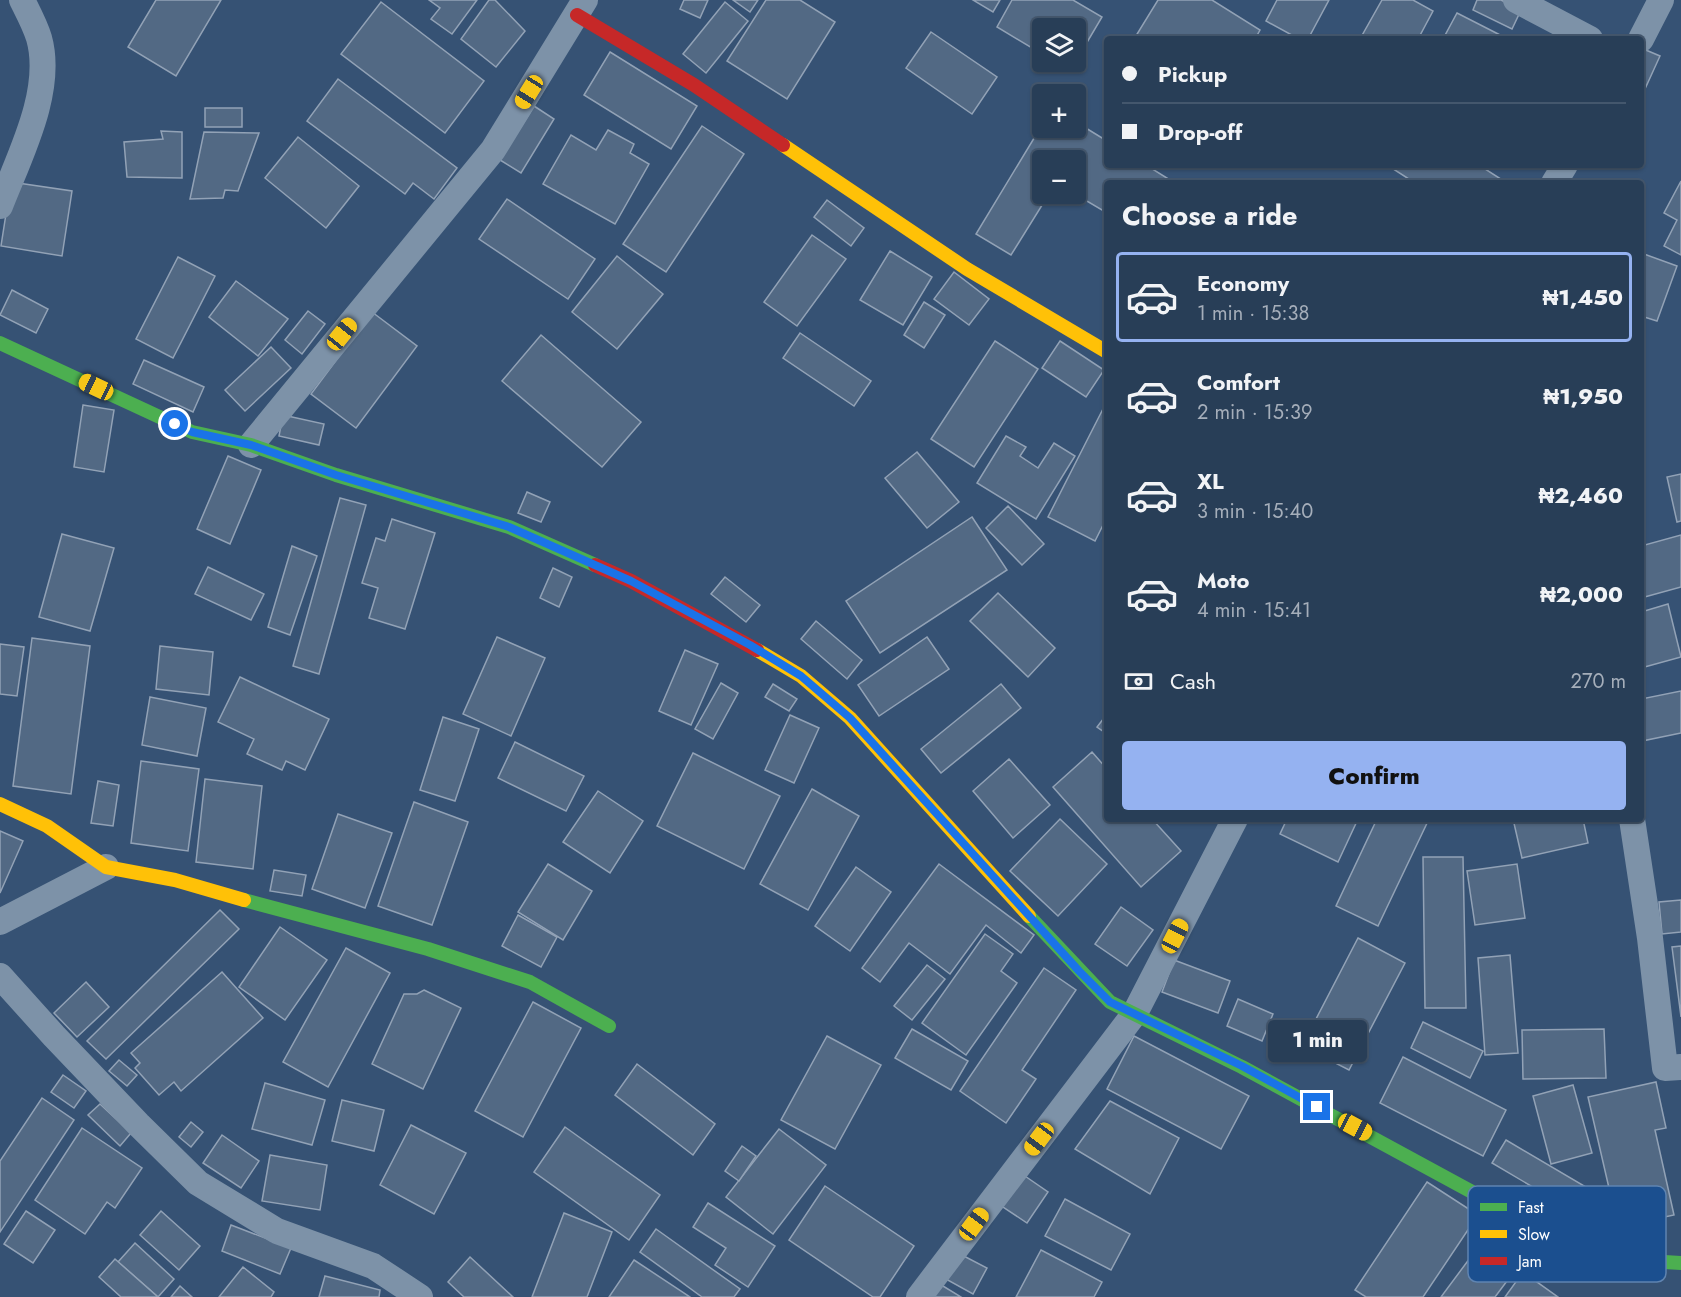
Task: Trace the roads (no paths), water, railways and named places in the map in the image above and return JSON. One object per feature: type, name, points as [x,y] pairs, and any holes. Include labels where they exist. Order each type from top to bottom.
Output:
[{"type":"street","points":[[0,206],[41,95],[42,64],[39,38],[22,0]]},
{"type":"street","points":[[1516,0],[1584,36]]},
{"type":"street","points":[[1643,36],[1661,0]]},
{"type":"street","points":[[251,445],[493,150],[581,7],[694,86],[967,269],[1104,350]]},
{"type":"street","points":[[0,342],[192,432],[251,445],[336,475],[509,527],[631,581],[750,645],[801,676],[850,718],[1079,971],[1110,1002],[1242,1066],[1468,1189]]},
{"type":"street","points":[[0,804],[47,826],[106,867],[175,880],[428,949],[530,982],[609,1026]]},
{"type":"street","points":[[919,1297],[1135,1013],[1234,822]]},
{"type":"street","points":[[1632,822],[1650,938],[1665,1068],[1681,1068]]},
{"type":"street","points":[[0,922],[106,867]]},
{"type":"street","points":[[0,976],[138,1124],[198,1183],[277,1231],[373,1266],[420,1297]]},
{"type":"street","points":[[1666,1262],[1681,1263]]}]
